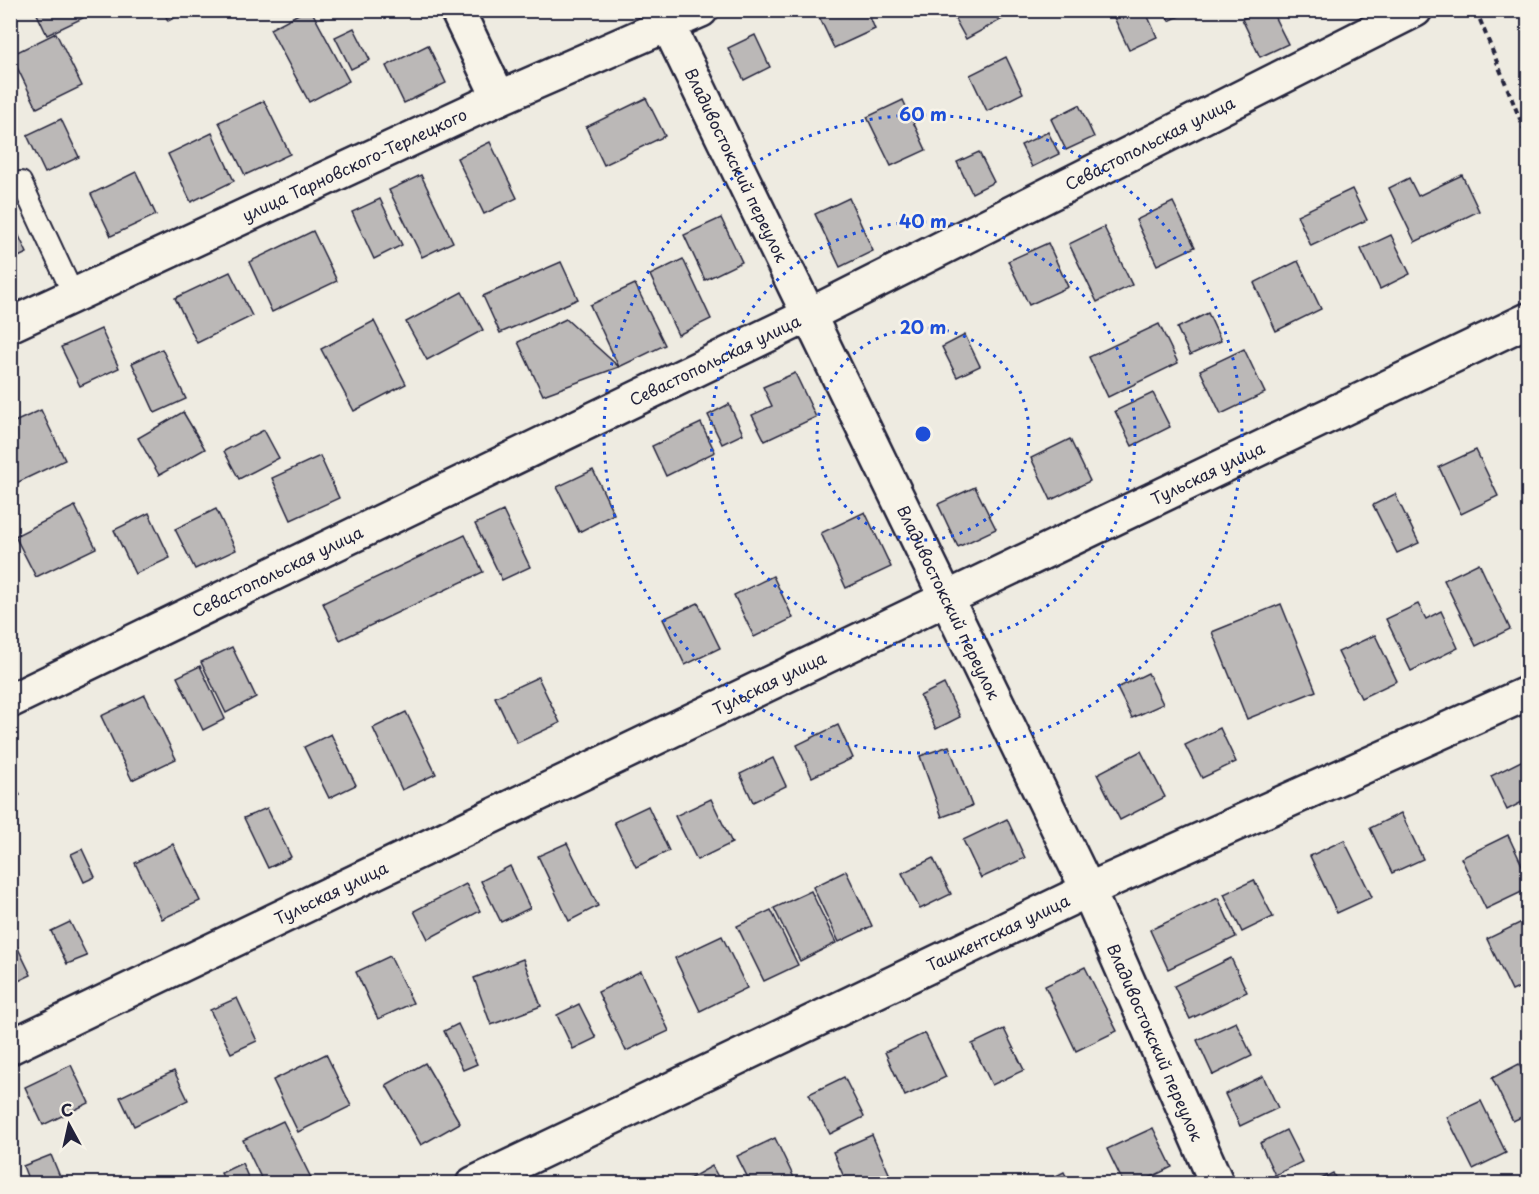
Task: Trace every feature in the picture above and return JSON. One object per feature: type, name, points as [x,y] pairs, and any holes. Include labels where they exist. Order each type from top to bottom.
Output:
[{"type":"street","points":[[458,10],[499,98]]},
{"type":"street","name":"улица Тарновского-Терлецкого","points":[[10,325],[499,98],[701,10]]},
{"type":"street","name":"Севастопольская улица","points":[[10,701],[809,315],[1415,10]]},
{"type":"street","name":"Владивостокский переулок","points":[[668,26],[1088,890],[1217,1184]]},
{"type":"street","name":"Тульская улица","points":[[10,1047],[1528,320]]},
{"type":"street","name":"Ташкентская улица","points":[[473,1184],[1088,890],[1528,693]]},
{"type":"lane","points":[[21,182],[74,296]]},
{"type":"path","points":[[1476,10],[1528,139]]},
{"type":"building","points":[[40,10],[79,10],[83,18],[47,35],[36,12]]},
{"type":"building","points":[[163,10],[185,10],[186,12],[168,21]]},
{"type":"building","points":[[306,10],[311,10],[349,81],[309,102],[270,29]]},
{"type":"building","points":[[816,10],[867,10],[875,29],[834,48]]},
{"type":"building","points":[[950,10],[1002,10],[1006,17],[966,39]]},
{"type":"building","points":[[1117,10],[1145,10],[1157,37],[1129,50],[1112,13]]},
{"type":"building","points":[[1164,10],[1192,10],[1169,21]]},
{"type":"building","points":[[1260,10],[1271,10],[1288,44],[1260,57],[1242,19]]},
{"type":"building","points":[[354,28],[370,60],[351,69],[335,37]]},
{"type":"building","points":[[56,33],[82,86],[37,108],[11,55]]},
{"type":"building","points":[[755,35],[770,67],[744,80],[728,48]]},
{"type":"building","points":[[428,45],[446,83],[404,103],[386,66]]},
{"type":"building","points":[[1006,57],[1023,93],[987,111],[970,75]]},
{"type":"building","points":[[646,98],[665,136],[604,165],[586,127]]},
{"type":"building","points":[[903,100],[926,150],[891,166],[867,117]]},
{"type":"building","points":[[264,101],[290,154],[245,175],[219,122]]},
{"type":"building","points":[[1079,105],[1094,137],[1066,150],[1051,119]]},
{"type":"building","points":[[61,119],[79,157],[45,173],[27,135]]},
{"type":"building","points":[[1048,132],[1059,154],[1032,167],[1021,145]]},
{"type":"building","points":[[212,133],[234,181],[191,202],[168,154]]},
{"type":"building","points":[[490,142],[517,198],[484,214],[457,158]]},
{"type":"building","points":[[979,152],[994,182],[972,193],[957,162]]},
{"type":"building","points":[[136,172],[156,215],[111,236],[91,194]]},
{"type":"building","points":[[421,175],[453,242],[422,257],[389,190]]},
{"type":"building","points":[[1462,175],[1479,211],[1415,242],[1389,188],[1409,178],[1418,196]]},
{"type":"building","points":[[1352,189],[1367,220],[1311,246],[1297,215]]},
{"type":"building","points":[[849,198],[873,251],[840,267],[815,214]]},
{"type":"building","points":[[380,199],[402,245],[374,259],[352,212]]},
{"type":"building","points":[[1173,202],[1195,247],[1157,265],[1136,220]]},
{"type":"building","points":[[10,217],[27,253],[10,261]]},
{"type":"building","points":[[721,218],[742,262],[705,280],[684,235]]},
{"type":"building","points":[[1104,227],[1132,285],[1097,302],[1069,244]]},
{"type":"building","points":[[313,231],[337,281],[272,312],[249,262]]},
{"type":"building","points":[[1391,235],[1410,274],[1380,289],[1361,249]]},
{"type":"building","points":[[1048,243],[1068,287],[1029,305],[1008,261]]},
{"type":"building","points":[[683,259],[711,319],[678,335],[650,275]]},
{"type":"building","points":[[1298,261],[1321,309],[1276,331],[1254,283]]},
{"type":"building","points":[[561,262],[578,299],[500,333],[483,296]]},
{"type":"building","points":[[230,272],[252,316],[197,343],[175,298]]},
{"type":"building","points":[[635,284],[665,345],[619,367],[590,305]]},
{"type":"building","points":[[462,292],[483,330],[427,360],[406,322]]},
{"type":"building","points":[[1208,313],[1221,341],[1190,355],[1177,328]]},
{"type":"building","points":[[566,319],[619,367],[543,395],[518,342]]},
{"type":"building","points":[[374,321],[406,384],[354,411],[321,349]]},
{"type":"building","points":[[1159,324],[1178,363],[1108,397],[1089,357]]},
{"type":"building","points":[[101,329],[119,368],[80,386],[61,347]]},
{"type":"building","points":[[965,335],[980,366],[957,377],[942,347]]},
{"type":"building","points":[[162,349],[186,399],[155,413],[132,363]]},
{"type":"building","points":[[1244,349],[1265,393],[1221,414],[1200,370]]},
{"type":"building","points":[[795,373],[816,417],[765,441],[752,415],[772,406],[763,387]]},
{"type":"building","points":[[1153,393],[1170,427],[1132,446],[1115,411]]},
{"type":"building","points":[[729,404],[743,434],[722,444],[708,415]]},
{"type":"building","points":[[41,410],[65,460],[10,486],[10,424]]},
{"type":"building","points":[[183,412],[205,449],[159,475],[138,438]]},
{"type":"building","points":[[701,423],[715,452],[666,476],[652,446]]},
{"type":"building","points":[[264,430],[279,458],[239,479],[224,451]]},
{"type":"building","points":[[1070,439],[1090,481],[1051,500],[1031,458]]},
{"type":"building","points":[[1476,450],[1498,496],[1461,514],[1439,467]]},
{"type":"building","points":[[320,456],[339,498],[291,520],[272,478]]},
{"type":"building","points":[[593,470],[614,514],[579,532],[557,487]]},
{"type":"building","points":[[975,487],[996,529],[958,547],[938,504]]},
{"type":"building","points":[[1395,494],[1419,543],[1397,553],[1373,505]]},
{"type":"building","points":[[75,506],[96,548],[36,577],[15,536]]},
{"type":"building","points":[[216,509],[236,550],[195,569],[175,529]]},
{"type":"building","points":[[503,511],[530,567],[502,580],[475,524]]},
{"type":"building","points":[[865,512],[891,567],[846,588],[821,533]]},
{"type":"building","points":[[149,513],[170,558],[135,574],[114,530]]},
{"type":"building","points":[[465,535],[483,572],[340,640],[323,603]]},
{"type":"building","points":[[1479,563],[1510,629],[1476,646],[1444,580]]},
{"type":"building","points":[[773,576],[793,618],[754,637],[734,595]]},
{"type":"building","points":[[698,603],[720,648],[685,665],[663,619]]},
{"type":"building","points":[[1281,604],[1316,691],[1247,719],[1212,632]]},
{"type":"building","points":[[1418,604],[1426,619],[1441,611],[1458,648],[1411,671],[1386,619]]},
{"type":"building","points":[[1375,635],[1397,681],[1361,698],[1338,652]]},
{"type":"building","points":[[232,647],[256,697],[226,713],[201,662]]},
{"type":"building","points":[[200,666],[225,719],[203,730],[177,677]]},
{"type":"building","points":[[1148,673],[1163,704],[1132,718],[1117,688]]},
{"type":"building","points":[[538,677],[560,723],[517,743],[495,697]]},
{"type":"building","points":[[944,684],[960,717],[936,729],[920,696]]},
{"type":"building","points":[[145,695],[176,759],[132,780],[101,716]]},
{"type":"building","points":[[406,712],[436,774],[402,790],[373,728]]},
{"type":"building","points":[[838,725],[853,758],[812,777],[797,745]]},
{"type":"building","points":[[1220,728],[1236,762],[1202,778],[1185,745]]},
{"type":"building","points":[[331,734],[356,785],[329,798],[304,747]]},
{"type":"building","points":[[949,746],[972,806],[942,817],[920,756]]},
{"type":"building","points":[[1141,751],[1165,797],[1120,820],[1097,774]]},
{"type":"building","points":[[773,758],[786,786],[753,802],[740,774]]},
{"type":"building","points":[[1523,760],[1528,772],[1528,799],[1507,810],[1491,776]]},
{"type":"building","points":[[10,775],[20,795],[10,799]]},
{"type":"building","points":[[711,799],[732,843],[697,860],[675,816]]},
{"type":"building","points":[[648,806],[669,851],[636,867],[614,822]]},
{"type":"building","points":[[267,808],[291,857],[268,868],[244,818]]},
{"type":"building","points":[[1401,813],[1423,859],[1392,873],[1370,828]]},
{"type":"building","points":[[1007,819],[1025,858],[981,878],[963,840]]},
{"type":"building","points":[[1508,835],[1528,878],[1528,889],[1486,909],[1461,858]]},
{"type":"building","points":[[1344,840],[1372,897],[1337,913],[1310,856]]},
{"type":"building","points":[[567,843],[598,906],[569,921],[538,856]]},
{"type":"building","points":[[173,844],[200,901],[162,919],[135,863]]},
{"type":"building","points":[[82,849],[95,877],[84,882],[71,854]]},
{"type":"building","points":[[933,858],[951,894],[920,909],[902,873]]},
{"type":"building","points":[[510,866],[530,908],[501,922],[481,881]]},
{"type":"building","points":[[846,871],[872,926],[839,942],[813,887]]},
{"type":"building","points":[[1254,880],[1273,917],[1242,932],[1224,894]]},
{"type":"building","points":[[466,884],[480,911],[428,939],[414,911]]},
{"type":"building","points":[[811,891],[836,943],[800,961],[774,908]]},
{"type":"building","points":[[1218,898],[1236,937],[1168,969],[1150,930]]},
{"type":"building","points":[[771,910],[798,965],[764,981],[737,926]]},
{"type":"building","points":[[1528,919],[1528,984],[1512,991],[1487,939]]},
{"type":"building","points":[[70,922],[87,956],[67,964],[51,931]]},
{"type":"building","points":[[10,932],[31,975],[10,985]]},
{"type":"building","points":[[722,936],[747,988],[700,1011],[675,958]]},
{"type":"building","points":[[390,956],[413,1003],[378,1019],[356,972]]},
{"type":"building","points":[[1231,958],[1247,992],[1190,1019],[1174,986]]},
{"type":"building","points":[[523,959],[541,1006],[491,1025],[474,978]]},
{"type":"building","points":[[1085,967],[1117,1031],[1076,1051],[1045,986]]},
{"type":"building","points":[[641,971],[669,1031],[626,1051],[598,992]]},
{"type":"building","points":[[237,998],[257,1041],[231,1053],[210,1010]]},
{"type":"building","points":[[579,1004],[596,1038],[573,1049],[557,1015]]},
{"type":"building","points":[[1236,1022],[1252,1056],[1213,1075],[1197,1040]]},
{"type":"building","points":[[458,1024],[477,1064],[463,1070],[444,1031]]},
{"type":"building","points":[[1004,1029],[1024,1070],[992,1085],[972,1044]]},
{"type":"building","points":[[925,1033],[946,1077],[905,1096],[885,1052]]},
{"type":"building","points":[[326,1054],[351,1106],[298,1132],[273,1080]]},
{"type":"building","points":[[425,1063],[460,1123],[421,1145],[386,1085]]},
{"type":"building","points":[[1519,1064],[1528,1084],[1528,1114],[1513,1121],[1492,1078]]},
{"type":"building","points":[[71,1065],[89,1103],[43,1125],[25,1087]]},
{"type":"building","points":[[174,1071],[188,1100],[134,1126],[120,1097]]},
{"type":"building","points":[[1263,1076],[1278,1108],[1240,1126],[1225,1094]]},
{"type":"building","points":[[844,1077],[864,1117],[830,1134],[809,1094]]},
{"type":"building","points":[[1481,1101],[1506,1153],[1473,1169],[1447,1117]]},
{"type":"building","points":[[283,1121],[314,1184],[264,1184],[243,1140]]},
{"type":"building","points":[[1153,1128],[1172,1167],[1137,1184],[1124,1184],[1107,1149]]},
{"type":"building","points":[[1286,1130],[1302,1162],[1275,1175],[1260,1143]]},
{"type":"building","points":[[872,1135],[892,1180],[886,1184],[847,1184],[833,1152]]},
{"type":"building","points":[[775,1138],[797,1184],[751,1184],[737,1156]]},
{"type":"building","points":[[51,1155],[63,1184],[30,1184],[23,1166]]},
{"type":"building","points":[[242,1163],[251,1184],[226,1184],[221,1173]]},
{"type":"building","points":[[712,1166],[722,1184],[680,1184]]},
{"type":"building","points":[[1064,1172],[1070,1184],[1040,1184]]},
{"type":"building","points":[[1333,1173],[1338,1184],[1311,1184]]}]
